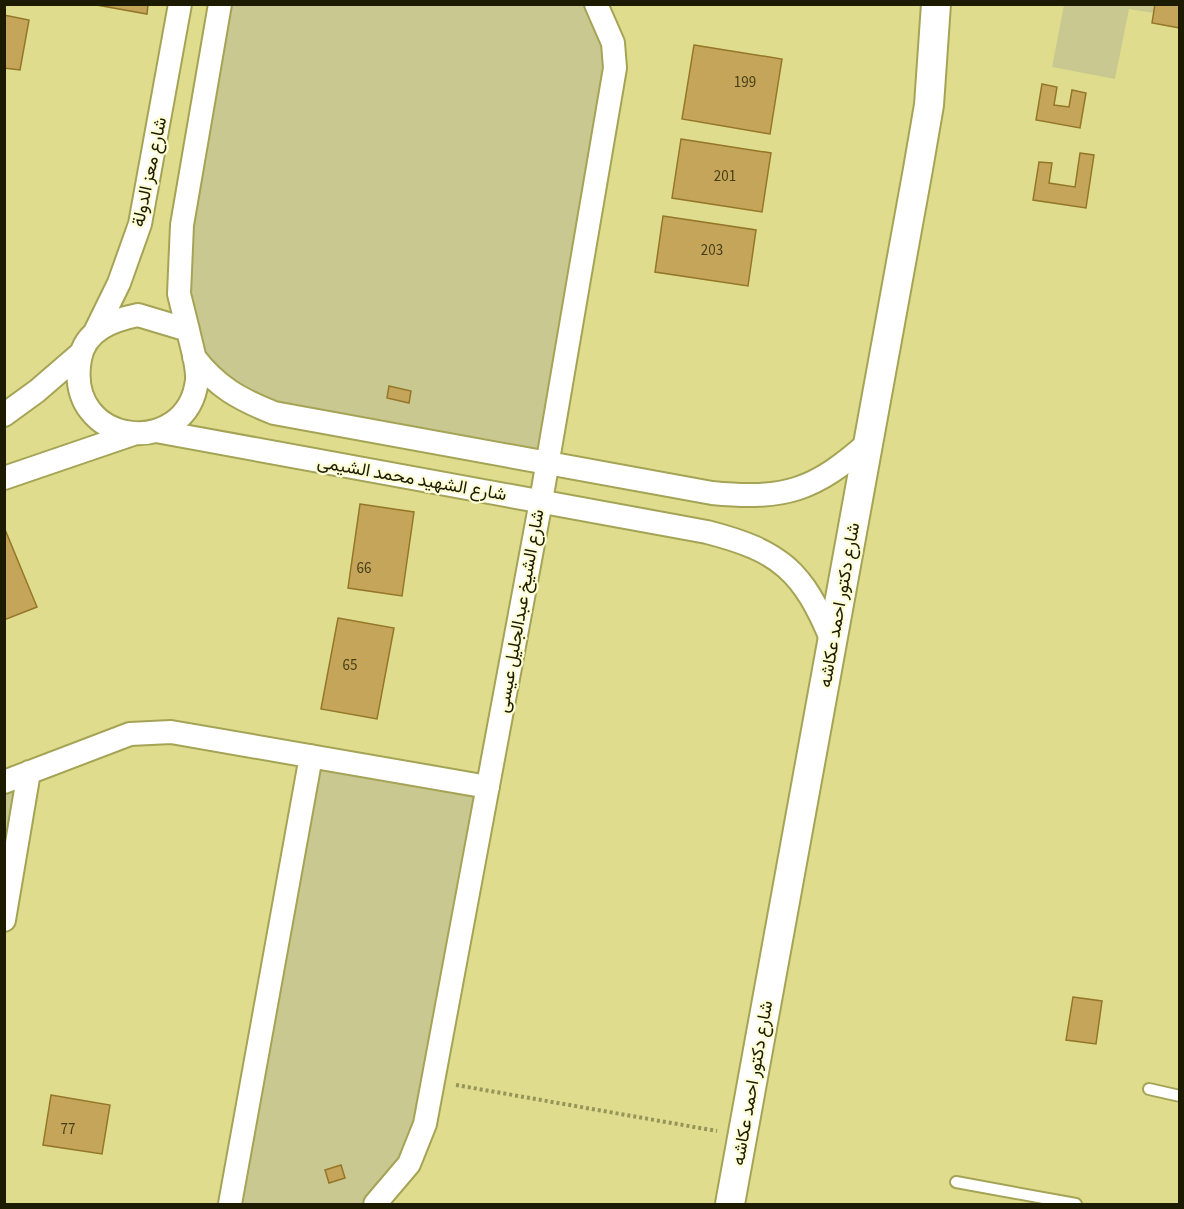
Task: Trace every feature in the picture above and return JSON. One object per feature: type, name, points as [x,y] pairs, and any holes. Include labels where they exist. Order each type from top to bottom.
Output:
[{"type":"street","name":"شارع معز الدولة","points":[[94,333],[119,283],[140,224],[180,4]]},
{"type":"street","points":[[4,478],[133,434],[156,431],[176,420],[190,402],[197,380],[179,294],[182,225],[220,4]]},
{"type":"street","name":"شارع الشيخ عبدالجليل عيسى","points":[[375,1204],[408,1164],[425,1124],[431,1081],[541,501],[615,68],[613,43],[596,4]]},
{"type":"street","name":"شارع دكتور احمد عكاشه","points":[[730,1204],[929,105],[936,4]]},
{"type":"street","points":[[4,415],[81,353],[94,333],[114,320],[138,315],[188,330]]},
{"type":"street","points":[[81,353],[77,375],[81,397],[93,416],[111,429],[133,434]]},
{"type":"street","points":[[194,357],[209,376],[239,399],[274,413],[712,493],[755,497],[798,489],[837,471],[869,442]]},
{"type":"street","name":"شارع الشهيد محمد الشيمى","points":[[156,431],[707,532],[750,543],[787,567],[815,600],[832,641]]},
{"type":"street","points":[[4,782],[130,734],[171,732],[488,787]]},
{"type":"street","points":[[230,1204],[311,756]]},
{"type":"street","points":[[4,920],[29,772]]},
{"type":"lane","points":[[1149,1089],[1179,1095]]},
{"type":"lane","points":[[956,1182],[1076,1204]]},
{"type":"path","points":[[431,1081],[742,1136]]},
{"type":"shaded area","points":[[220,5],[595,5],[613,43],[547,463],[274,413],[194,357],[182,225]]},
{"type":"shaded area","points":[[1064,5],[1155,5],[1154,13],[1129,9],[1115,79],[1052,67]]},
{"type":"shaded area","points":[[311,756],[488,787],[425,1124],[375,1204],[230,1204]]},
{"type":"shaded area","points":[[29,772],[5,920],[5,782]]},
{"type":"building","points":[[91,4],[148,4],[147,14]]},
{"type":"building","points":[[1155,4],[1180,4],[1180,28],[1152,23]]},
{"type":"building","points":[[4,15],[29,20],[20,70],[4,68]]},
{"type":"building","points":[[694,45],[782,59],[770,134],[682,119]]},
{"type":"building","points":[[1042,84],[1057,87],[1054,105],[1069,107],[1072,90],[1086,93],[1080,128],[1036,120]]},
{"type":"building","points":[[681,139],[771,153],[762,212],[672,198]]},
{"type":"building","points":[[1080,153],[1094,155],[1086,208],[1033,200],[1039,162],[1052,163],[1049,183],[1075,187]]},
{"type":"building","points":[[663,216],[756,230],[748,286],[655,272]]},
{"type":"building","points":[[389,386],[411,391],[409,403],[387,398]]},
{"type":"building","points":[[360,504],[414,512],[402,596],[348,588]]},
{"type":"building","points":[[4,527],[37,607],[4,620]]},
{"type":"building","points":[[338,618],[394,628],[377,719],[321,709]]},
{"type":"building","points":[[1073,997],[1102,1001],[1096,1044],[1066,1040]]},
{"type":"building","points":[[51,1095],[110,1105],[102,1154],[43,1145]]},
{"type":"building","points":[[341,1165],[345,1178],[329,1183],[325,1170]]}]
